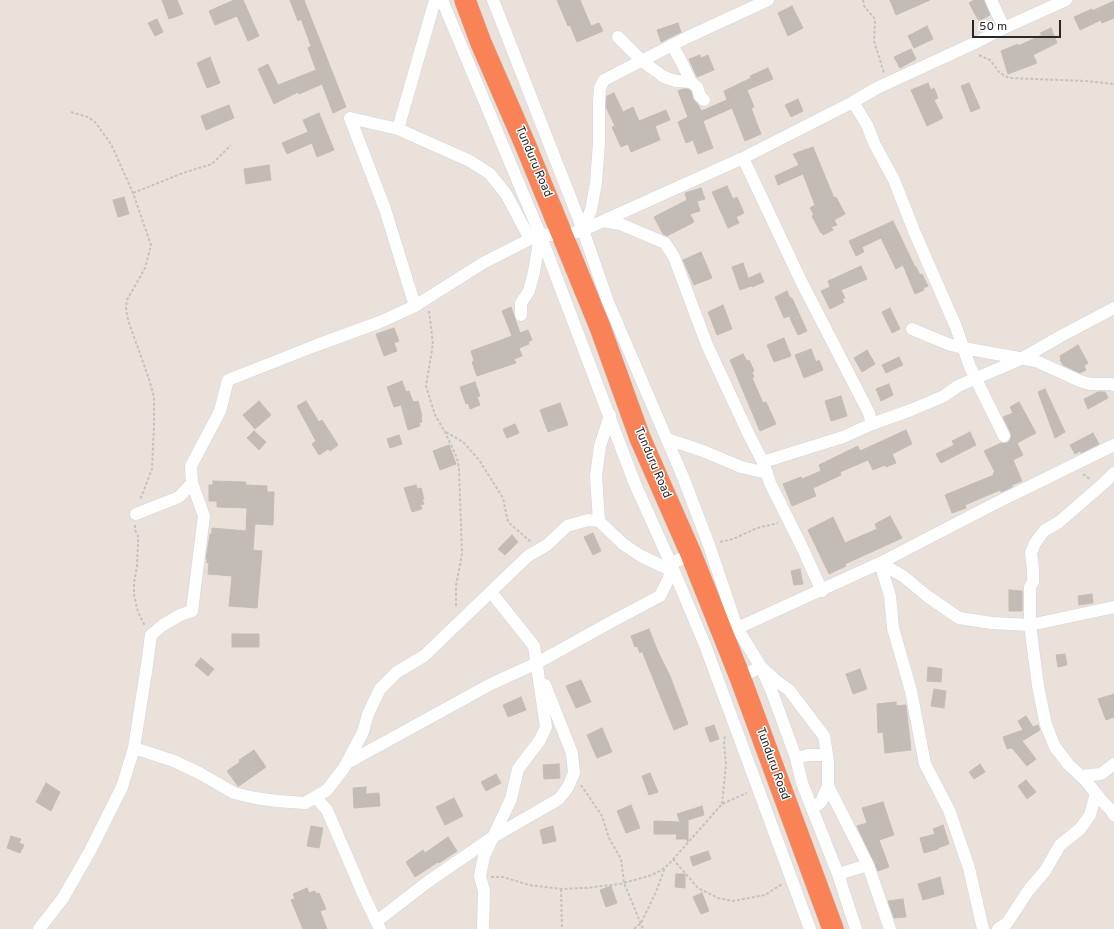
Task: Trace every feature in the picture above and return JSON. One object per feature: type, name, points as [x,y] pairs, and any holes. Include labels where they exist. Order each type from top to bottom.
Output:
[{"type":"highway","name":"Tunduru Road","points":[[464,0],[600,327],[640,438],[700,549],[730,632],[740,677],[832,929]]},
{"type":"street","points":[[398,129],[435,0]]},
{"type":"street","points":[[442,0],[535,237],[610,415],[635,484],[671,564],[704,646],[735,725],[810,929]]},
{"type":"street","points":[[134,748],[174,761],[201,774],[234,793],[255,798],[305,803],[327,790],[346,763],[363,732],[368,714],[380,689],[398,672],[424,656],[455,628],[528,556],[547,544],[567,526],[588,520],[599,521],[624,544],[641,556],[664,567],[700,549],[667,439],[608,302],[582,230],[493,0]]},
{"type":"street","points":[[582,230],[591,210],[596,183],[600,88],[604,80],[672,45],[768,0]]},
{"type":"street","points":[[991,0],[1004,28]]},
{"type":"street","points":[[39,929],[64,898],[90,851],[122,787],[134,748],[151,636],[163,625],[180,615],[192,611],[204,516],[192,483],[191,466],[220,411],[228,380],[380,322],[415,306],[483,263],[535,237],[563,236],[582,230],[743,158],[887,84],[1066,0]]},
{"type":"street","points":[[618,37],[642,61],[664,76],[676,81],[691,82]]},
{"type":"street","points":[[672,45],[691,82],[704,100]]},
{"type":"street","points":[[853,102],[867,125],[894,180],[914,231],[956,327],[970,367],[1004,436]]},
{"type":"street","points":[[415,306],[385,208],[350,118],[398,129],[470,162],[490,174],[506,194],[535,237],[534,272],[529,291],[521,303],[521,315]]},
{"type":"street","points":[[743,158],[801,281],[869,413],[872,424]]},
{"type":"street","points":[[603,221],[620,224],[665,243],[674,257],[707,344],[765,467],[770,483],[822,591]]},
{"type":"street","points":[[667,439],[741,466],[765,467],[944,396],[958,386],[1021,359],[1114,308]]},
{"type":"street","points":[[912,329],[948,344],[963,348],[1028,359],[1090,384],[1114,385]]},
{"type":"street","points":[[599,521],[596,476],[600,446],[610,415]]},
{"type":"street","points":[[890,929],[868,865],[828,786],[827,755],[824,736],[789,690],[761,668],[730,632],[880,563],[994,504],[1114,445]]},
{"type":"street","points":[[1114,473],[1099,488],[1059,522],[1044,531],[1035,543],[1031,553],[1033,582],[1030,587],[1030,625],[1038,686],[1046,725],[1055,747],[1068,764],[1081,776],[1114,815]]},
{"type":"street","points":[[136,514],[178,497],[192,483]]},
{"type":"street","points":[[880,563],[903,576],[927,596],[959,618],[992,624],[1030,625],[1114,607]]},
{"type":"street","points":[[880,563],[890,596],[893,628],[910,691],[925,764],[949,810],[969,868],[983,929]]},
{"type":"street","points":[[346,763],[491,684],[537,663],[660,596],[669,578],[671,564]]},
{"type":"street","points":[[483,929],[484,891],[480,876],[484,856],[511,799],[518,769],[540,740],[546,727],[534,646],[491,592]]},
{"type":"street","points":[[314,797],[328,810],[364,896],[379,925],[429,881],[493,837],[559,799],[568,788],[574,773],[572,753],[537,663]]},
{"type":"street","points":[[740,677],[761,668]]},
{"type":"street","points":[[761,668],[796,758],[802,783],[838,874],[856,929]]},
{"type":"street","points":[[796,758],[808,755],[827,755]]},
{"type":"street","points":[[1081,776],[1101,774],[1114,764]]},
{"type":"street","points":[[757,785],[777,775]]},
{"type":"street","points":[[812,809],[821,802],[828,786]]},
{"type":"street","points":[[998,929],[1007,923],[1028,891],[1045,871],[1060,845],[1080,829],[1090,815],[1096,793]]},
{"type":"street","points":[[838,874],[868,865]]},
{"type":"path","points":[[863,0],[864,6],[875,19],[874,41],[887,84]]},
{"type":"path","points":[[967,46],[975,53],[990,60],[1000,73],[1008,78],[1085,81],[1114,84]]},
{"type":"path","points":[[71,112],[88,117],[95,122],[111,144],[133,193],[150,245],[146,268],[127,300],[126,308],[128,320],[149,379],[154,398],[152,469],[144,487],[136,514],[135,530],[138,535],[138,544],[134,584],[134,595],[138,612],[151,636]]},
{"type":"path","points":[[133,193],[183,173],[212,164],[230,145]]},
{"type":"path","points":[[428,298],[433,344],[426,386],[435,415],[457,458],[459,469],[462,554],[456,586],[455,628]]},
{"type":"path","points":[[445,432],[463,442],[479,460],[494,486],[503,498],[508,522],[539,550]]},
{"type":"path","points":[[1072,466],[1099,488]]},
{"type":"path","points":[[700,549],[733,539],[757,528],[789,520]]},
{"type":"path","points":[[722,804],[726,764],[724,744],[725,735],[729,729],[735,725]]},
{"type":"path","points":[[574,773],[602,816],[609,838],[621,859],[624,883],[643,929]]},
{"type":"path","points":[[480,876],[503,877],[529,885],[561,889],[585,888],[624,883],[649,876],[665,867],[722,804],[757,785]]},
{"type":"path","points":[[673,859],[698,888],[718,898],[732,901],[765,895],[782,884],[793,880]]},
{"type":"path","points":[[634,929],[641,923],[656,892],[665,867]]},
{"type":"path","points":[[561,889],[562,929]]},
{"type":"building","points":[[162,0],[177,0],[183,14],[169,19]]},
{"type":"building","points":[[234,0],[243,0],[259,36],[248,41],[237,16],[215,25],[209,11]]},
{"type":"building","points":[[290,0],[304,0],[346,107],[333,113],[322,84],[299,94],[298,92],[274,104],[258,69],[268,64],[278,85],[316,70],[308,48],[311,46],[301,19],[298,21]]},
{"type":"building","points":[[557,0],[580,0],[591,26],[599,23],[603,31],[577,42],[570,25],[568,26]]},
{"type":"building","points":[[890,0],[930,0],[896,15]]},
{"type":"building","points":[[974,0],[984,0],[990,15],[979,21],[969,3]]},
{"type":"building","points":[[1114,1],[1114,18],[1102,23],[1101,20],[1080,30],[1074,17]]},
{"type":"building","points":[[792,6],[803,28],[788,36],[778,13]]},
{"type":"building","points":[[157,19],[163,32],[155,36],[148,23]]},
{"type":"building","points":[[678,23],[681,32],[661,42],[657,30]]},
{"type":"building","points":[[927,26],[933,39],[914,48],[908,36]]},
{"type":"building","points":[[1051,28],[1057,43],[1033,55],[1037,63],[1008,74],[1001,51],[1018,44],[1018,46],[1042,35],[1040,33]]},
{"type":"building","points":[[911,49],[916,59],[900,68],[894,57]]},
{"type":"building","points":[[700,55],[701,58],[708,55],[714,70],[697,77],[689,59]]},
{"type":"building","points":[[210,57],[220,83],[207,88],[197,63]]},
{"type":"building","points":[[768,68],[773,79],[747,90],[754,107],[751,108],[761,134],[745,141],[732,108],[703,121],[713,148],[698,154],[693,140],[686,143],[678,122],[688,117],[678,91],[688,89],[691,91],[693,99],[701,111],[727,100],[724,91],[751,78],[750,76]]},
{"type":"building","points":[[928,83],[931,90],[934,88],[938,98],[934,100],[943,118],[927,126],[911,90]]},
{"type":"building","points":[[969,83],[980,108],[971,112],[961,86]]},
{"type":"building","points":[[614,93],[623,112],[633,107],[639,121],[666,110],[670,120],[655,126],[660,140],[631,152],[628,144],[621,147],[612,127],[615,126],[606,107],[607,96]]},
{"type":"building","points":[[798,99],[803,111],[791,117],[785,105]]},
{"type":"building","points":[[229,105],[234,118],[206,130],[201,116]]},
{"type":"building","points":[[319,113],[334,150],[317,157],[312,143],[287,154],[282,143],[308,132],[303,120]]},
{"type":"building","points":[[813,147],[834,198],[836,197],[845,214],[834,220],[837,225],[831,227],[833,230],[823,235],[812,216],[814,215],[810,208],[815,205],[803,174],[778,185],[775,176],[799,165],[793,154]]},
{"type":"building","points":[[269,165],[271,180],[246,184],[244,169]]},
{"type":"building","points":[[727,186],[733,199],[737,197],[744,213],[736,217],[739,223],[728,228],[712,192]]},
{"type":"building","points":[[701,188],[705,199],[697,201],[700,211],[690,214],[694,222],[667,236],[663,234],[654,217],[687,200],[685,193]]},
{"type":"building","points":[[124,197],[129,214],[118,217],[113,200]]},
{"type":"building","points":[[893,221],[915,267],[920,275],[922,274],[928,286],[923,288],[924,290],[915,294],[903,265],[896,269],[881,238],[862,247],[864,252],[856,256],[849,241]]},
{"type":"building","points":[[701,252],[712,278],[694,285],[683,260]]},
{"type":"building","points":[[743,263],[751,286],[740,290],[732,267]]},
{"type":"building","points":[[861,266],[867,279],[841,290],[845,298],[842,299],[844,302],[830,309],[821,291],[830,287],[828,281]]},
{"type":"building","points":[[760,273],[764,282],[752,287],[749,278]]},
{"type":"building","points":[[787,291],[790,298],[792,298],[807,331],[798,335],[789,316],[784,318],[775,297]]},
{"type":"building","points":[[723,305],[732,329],[717,335],[708,312]]},
{"type":"building","points":[[511,307],[520,333],[528,330],[532,340],[528,342],[529,344],[519,348],[522,356],[514,359],[516,363],[477,376],[472,362],[474,361],[471,351],[512,336],[502,311]]},
{"type":"building","points":[[890,308],[900,329],[892,333],[882,312]]},
{"type":"building","points":[[394,328],[399,341],[394,343],[397,351],[384,356],[376,334]]},
{"type":"building","points":[[784,338],[791,356],[774,362],[767,345]]},
{"type":"building","points":[[1078,345],[1088,363],[1084,366],[1086,370],[1080,373],[1063,365],[1060,360],[1060,356]]},
{"type":"building","points":[[811,349],[816,362],[819,360],[823,370],[804,378],[795,355]]},
{"type":"building","points":[[867,350],[875,364],[862,372],[854,358]]},
{"type":"building","points":[[743,354],[747,361],[749,360],[754,371],[752,372],[754,377],[752,378],[763,403],[766,402],[776,424],[760,431],[730,360]]},
{"type":"building","points":[[899,357],[903,365],[886,373],[882,365]]},
{"type":"building","points":[[402,381],[406,392],[409,391],[413,402],[418,401],[422,416],[422,422],[419,423],[420,426],[408,430],[401,405],[394,407],[387,387]]},
{"type":"building","points":[[475,382],[480,396],[477,397],[480,405],[470,409],[468,403],[466,404],[460,387]]},
{"type":"building","points":[[889,384],[893,395],[881,401],[876,389]]},
{"type":"building","points":[[1045,389],[1065,432],[1055,438],[1038,392]]},
{"type":"building","points":[[1098,392],[1105,392],[1108,398],[1088,409],[1084,399]]},
{"type":"building","points":[[841,396],[847,416],[831,421],[825,401]]},
{"type":"building","points":[[259,401],[271,415],[255,429],[243,415]]},
{"type":"building","points":[[306,401],[319,422],[322,420],[338,445],[330,451],[328,449],[319,455],[312,444],[316,441],[297,406]]},
{"type":"building","points":[[1019,402],[1036,433],[1017,443],[1023,455],[1013,460],[1022,481],[1001,492],[1000,490],[965,505],[966,508],[952,513],[945,495],[994,475],[993,473],[995,472],[984,451],[1001,443],[1007,443],[1010,440],[1011,433],[1003,417],[1013,413],[1010,407]]},
{"type":"building","points":[[560,403],[568,425],[548,432],[540,410]]},
{"type":"building","points":[[515,424],[519,433],[507,438],[503,429]]},
{"type":"building","points":[[906,430],[912,444],[892,454],[896,463],[886,467],[885,465],[873,470],[868,460],[840,472],[841,475],[813,488],[816,496],[792,506],[783,484],[801,477],[802,479],[821,471],[819,465],[858,446],[860,451]]},
{"type":"building","points":[[254,431],[266,442],[259,450],[247,438]]},
{"type":"building","points":[[970,432],[976,445],[941,463],[936,454],[954,445],[952,441]]},
{"type":"building","points":[[1093,433],[1099,444],[1081,453],[1080,451],[1075,454],[1070,445]]},
{"type":"building","points":[[399,435],[402,444],[390,448],[387,439]]},
{"type":"building","points":[[449,445],[456,464],[440,470],[433,451]]},
{"type":"building","points":[[213,481],[246,482],[245,485],[267,486],[267,492],[274,492],[273,525],[255,524],[253,550],[262,551],[257,608],[229,606],[232,576],[208,574],[209,563],[207,563],[206,559],[212,528],[246,531],[247,508],[217,507],[217,501],[209,501],[209,485],[213,485]]},
{"type":"building","points":[[416,485],[417,489],[421,488],[424,504],[420,505],[422,509],[412,512],[404,488]]},
{"type":"building","points":[[890,516],[902,538],[845,564],[846,566],[829,574],[808,530],[833,517],[845,543],[877,529],[875,524]]},
{"type":"building","points":[[593,533],[601,551],[593,555],[584,537]]},
{"type":"building","points":[[512,535],[518,542],[505,555],[498,549]]},
{"type":"building","points":[[800,569],[803,584],[794,585],[791,571]]},
{"type":"building","points":[[1009,590],[1022,591],[1022,611],[1009,611]]},
{"type":"building","points":[[1092,594],[1093,603],[1079,605],[1078,596]]},
{"type":"building","points":[[649,629],[670,676],[688,724],[674,730],[642,651],[640,653],[637,646],[635,647],[631,636]]},
{"type":"building","points":[[232,634],[259,634],[259,647],[232,647]]},
{"type":"building","points":[[1065,654],[1067,665],[1058,667],[1056,655]]},
{"type":"building","points":[[201,658],[214,669],[208,676],[195,665]]},
{"type":"building","points":[[928,667],[942,669],[941,682],[927,681]]},
{"type":"building","points":[[860,669],[867,689],[853,694],[846,674]]},
{"type":"building","points":[[581,680],[591,702],[576,708],[566,686]]},
{"type":"building","points":[[934,689],[946,691],[944,708],[931,706]]},
{"type":"building","points":[[1114,694],[1114,717],[1106,720],[1098,699]]},
{"type":"building","points":[[521,697],[526,710],[508,717],[503,705]]},
{"type":"building","points":[[896,702],[896,706],[906,705],[911,750],[885,753],[883,732],[878,733],[877,704]]},
{"type":"building","points":[[1026,716],[1033,727],[1038,725],[1040,730],[1022,741],[1036,759],[1027,766],[1012,748],[1007,749],[1003,737],[1023,730],[1018,721]]},
{"type":"building","points":[[714,725],[719,739],[710,742],[705,728]]},
{"type":"building","points":[[602,728],[612,752],[597,758],[587,735]]},
{"type":"building","points":[[254,750],[266,767],[238,786],[227,771],[240,762],[239,760]]},
{"type":"building","points":[[559,764],[560,778],[544,779],[543,765]]},
{"type":"building","points":[[980,764],[985,772],[974,779],[969,772]]},
{"type":"building","points":[[650,773],[658,792],[649,795],[642,776]]},
{"type":"building","points":[[496,774],[501,783],[486,791],[481,782]]},
{"type":"building","points":[[1026,780],[1036,792],[1027,799],[1018,786]]},
{"type":"building","points":[[46,783],[60,792],[51,811],[36,802]]},
{"type":"building","points":[[366,787],[366,794],[379,793],[380,806],[354,808],[353,788]]},
{"type":"building","points":[[454,798],[463,816],[445,825],[436,807]]},
{"type":"building","points":[[883,802],[894,835],[879,840],[889,867],[878,871],[857,826],[867,823],[862,808]]},
{"type":"building","points":[[631,805],[640,828],[626,833],[617,811]]},
{"type":"building","points":[[702,806],[704,815],[688,820],[688,842],[686,839],[676,839],[677,834],[654,834],[654,821],[680,822],[677,814]]},
{"type":"building","points":[[943,825],[949,844],[924,853],[920,838],[935,834],[933,829]]},
{"type":"building","points":[[311,826],[323,828],[319,848],[307,846]]},
{"type":"building","points":[[553,826],[556,841],[543,844],[540,830]]},
{"type":"building","points":[[11,836],[21,839],[19,843],[24,845],[20,853],[7,848]]},
{"type":"building","points":[[448,837],[457,851],[415,877],[406,862],[423,850],[425,853]]},
{"type":"building","points":[[708,851],[711,859],[693,866],[690,857]]},
{"type":"building","points":[[676,874],[685,874],[685,888],[675,887]]},
{"type":"building","points":[[940,877],[944,894],[923,900],[918,884]]},
{"type":"building","points":[[611,886],[617,903],[606,907],[600,890]]},
{"type":"building","points":[[307,888],[309,893],[315,891],[316,894],[319,893],[326,909],[320,911],[327,929],[303,929],[291,900],[295,899],[293,894]]},
{"type":"building","points":[[702,893],[709,911],[701,914],[693,897]]},
{"type":"building","points":[[903,899],[906,917],[894,918],[888,901]]}]
